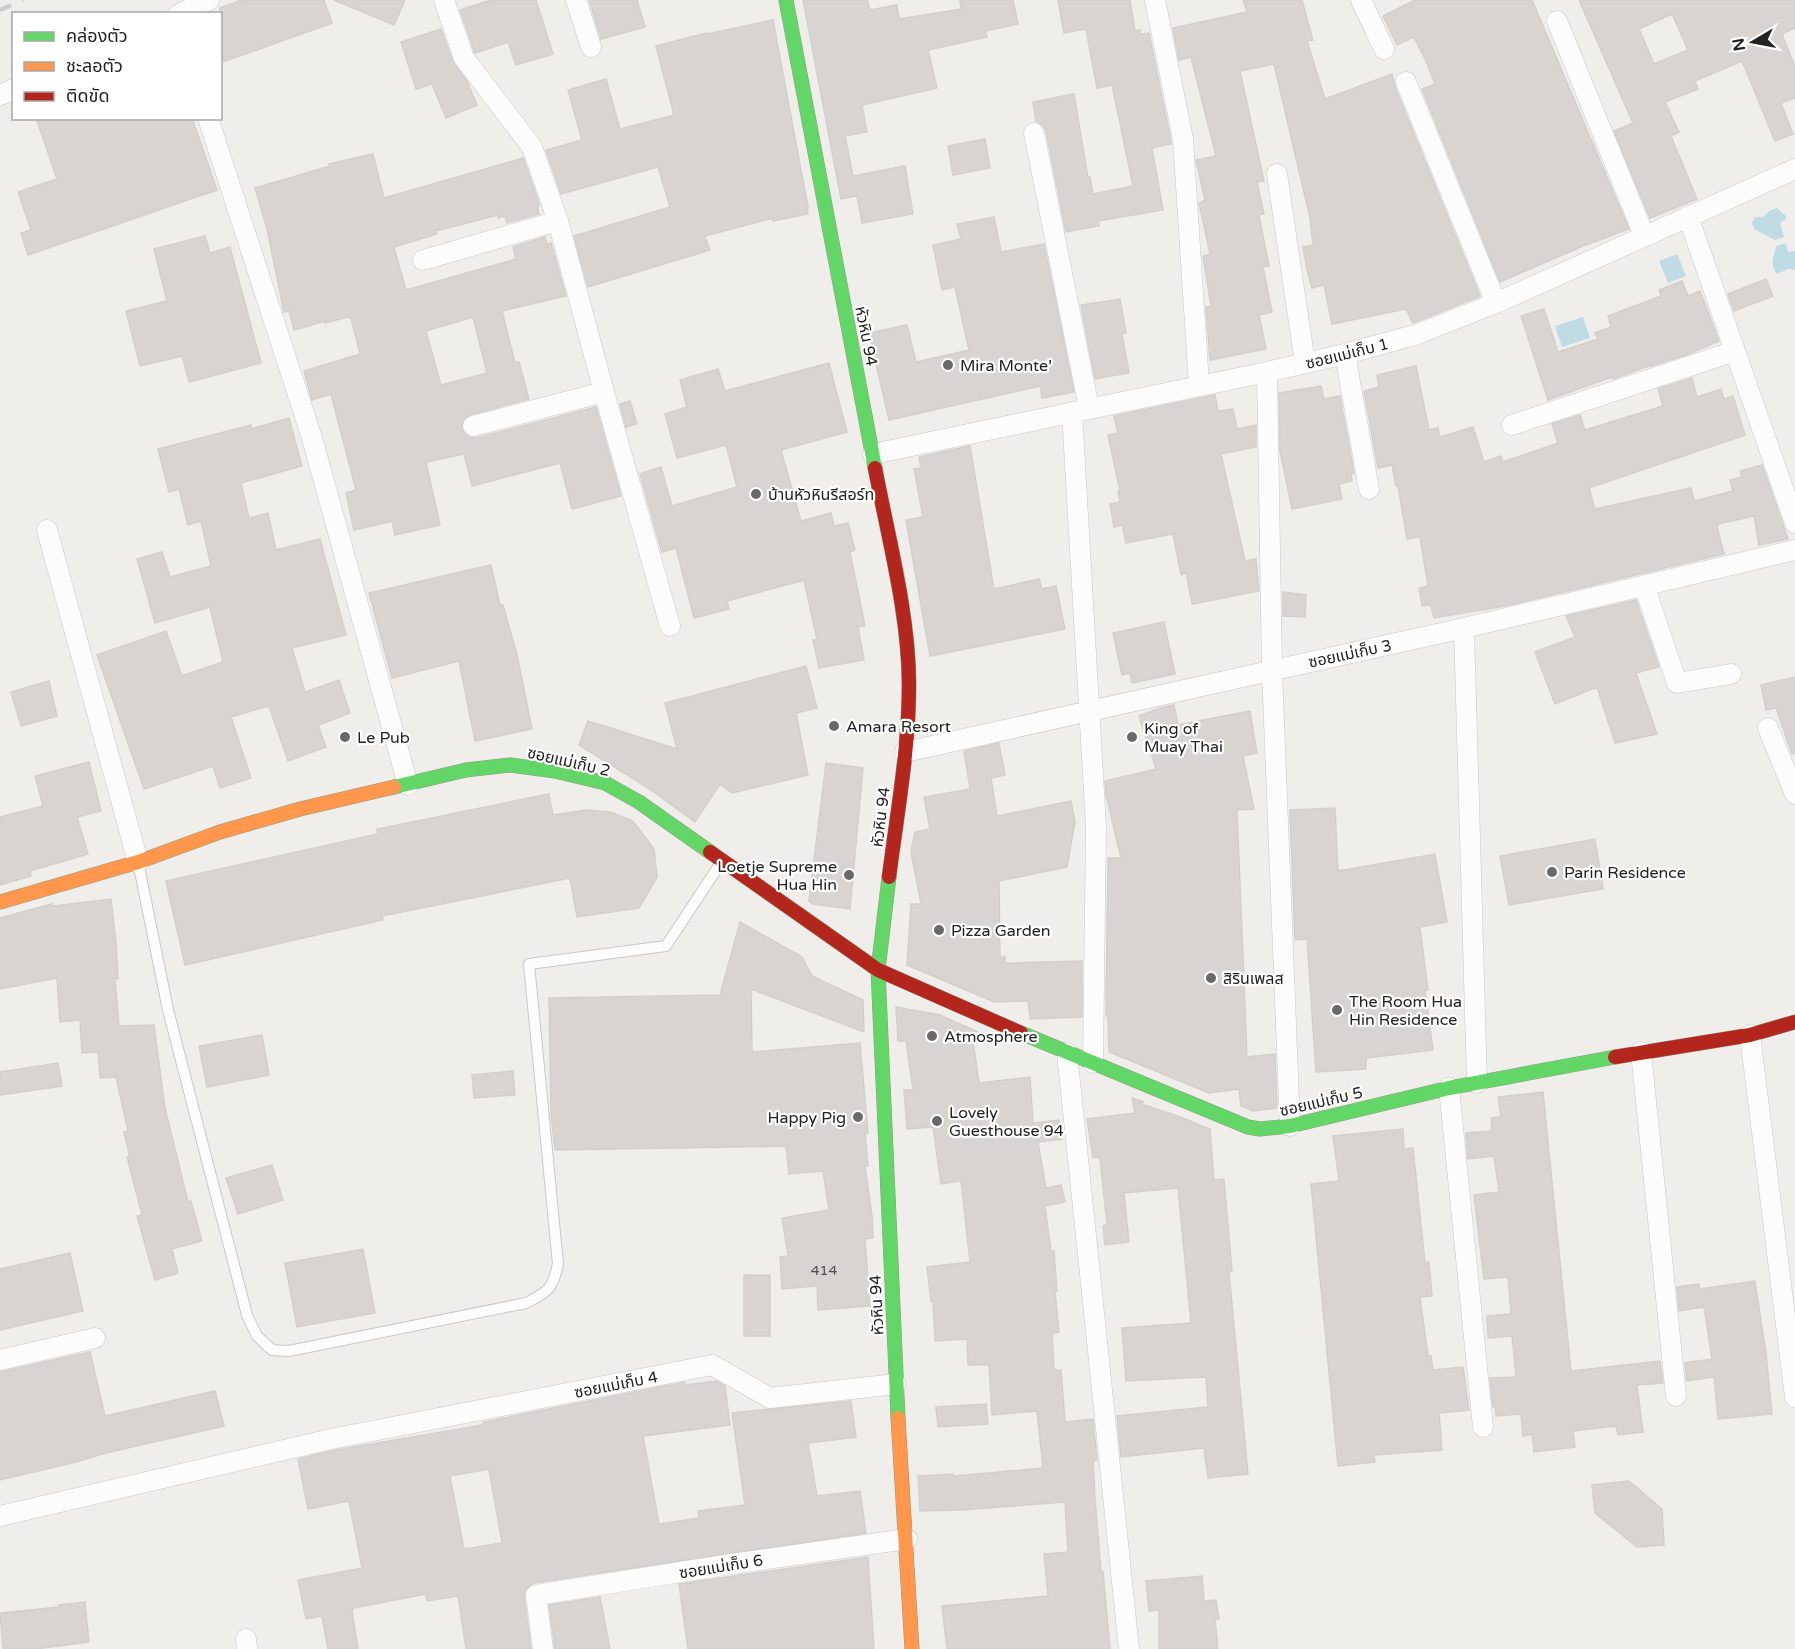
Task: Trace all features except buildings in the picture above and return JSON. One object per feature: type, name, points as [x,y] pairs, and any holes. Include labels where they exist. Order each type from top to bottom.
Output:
[{"type":"street","points":[[183,12],[209,0]]},
{"type":"street","points":[[444,0],[464,58],[532,147],[558,221],[670,626]]},
{"type":"street","points":[[576,0],[591,47]]},
{"type":"street","name":"หัวหิน 94","points":[[786,0],[905,627],[909,685],[905,752],[878,970],[896,1383],[912,1649]]},
{"type":"street","points":[[1155,0],[1183,139],[1199,385]]},
{"type":"street","points":[[1361,0],[1384,49]]},
{"type":"street","points":[[1557,21],[1644,235]]},
{"type":"street","points":[[1406,82],[1496,303]]},
{"type":"street","points":[[209,120],[312,438],[408,785]]},
{"type":"street","points":[[1034,133],[1080,410],[1089,711],[1096,827],[1093,1063]]},
{"type":"street","name":"ซอยแม่เก็บ 1","points":[[873,454],[1267,372],[1415,335],[1496,303],[1795,169]]},
{"type":"street","points":[[1277,174],[1305,363]]},
{"type":"street","points":[[1688,216],[1795,523]]},
{"type":"street","points":[[423,260],[558,221]]},
{"type":"street","points":[[1512,425],[1735,351]]},
{"type":"street","points":[[1346,354],[1369,489]]},
{"type":"street","points":[[1267,372],[1272,670],[1290,1126]]},
{"type":"street","points":[[473,426],[604,392]]},
{"type":"street","points":[[47,530],[138,862]]},
{"type":"street","name":"ซอยแม่เก็บ 3","points":[[905,752],[1464,628],[1795,550]]},
{"type":"street","points":[[1644,585],[1677,683],[1731,674]]},
{"type":"street","points":[[1464,628],[1477,1083]]},
{"type":"street","points":[[1768,728],[1795,794]]},
{"type":"street","name":"ซอยแม่เก็บ 2","points":[[0,902],[138,862],[220,832],[300,808],[466,770],[510,765],[555,771],[605,783],[639,802],[878,970]]},
{"type":"street","name":"ซอยแม่เก็บ 5","points":[[878,970],[1067,1053],[1248,1127],[1260,1129],[1290,1126],[1449,1088],[1641,1052],[1750,1035],[1795,1022]]},
{"type":"street","points":[[1750,1035],[1795,1397]]},
{"type":"street","points":[[1641,1052],[1676,1396]]},
{"type":"street","points":[[1067,1053],[1129,1649]]},
{"type":"street","points":[[1449,1088],[1484,1427]]},
{"type":"street","points":[[0,1360],[95,1338]]},
{"type":"street","name":"ซอยแม่เก็บ 4","points":[[0,1516],[331,1439],[712,1365],[770,1398],[896,1383]]},
{"type":"street","name":"ซอยแม่เก็บ 6","points":[[543,1649],[536,1595],[725,1564],[907,1539]]},
{"type":"lane","points":[[138,862],[168,1010],[246,1315],[257,1336],[272,1350],[289,1351],[526,1303],[542,1295],[555,1283],[558,1264],[529,964],[666,946],[723,860]]},
{"type":"water","points":[[1777,208],[1786,216],[1786,219],[1780,223],[1784,237],[1775,240],[1754,229],[1752,223],[1755,217],[1762,217]]},
{"type":"water","points":[[1786,243],[1788,252],[1795,251],[1795,270],[1788,269],[1777,274],[1773,264],[1776,246]]},
{"type":"water","points":[[1677,254],[1686,276],[1668,283],[1659,261]]},
{"type":"water","points":[[1583,317],[1590,338],[1562,347],[1555,326]]},
{"type":"railway","points":[[0,10],[23,0]]},
{"type":"traffic: fast","points":[[786,0],[875,468]]},
{"type":"traffic: fast","points":[[394,787],[466,770],[510,765],[555,771],[605,783],[639,802],[710,852]]},
{"type":"traffic: fast","points":[[889,877],[878,970],[898,1418]]},
{"type":"traffic: fast","points":[[1021,1033],[1248,1127],[1260,1129],[1290,1126],[1449,1088],[1615,1057]]},
{"type":"traffic: slow","points":[[0,902],[138,862],[220,832],[300,809],[394,787]]},
{"type":"traffic: slow","points":[[898,1418],[912,1649]]},
{"type":"traffic: jam","points":[[875,468],[902,603],[909,685],[905,757],[889,877]]},
{"type":"traffic: jam","points":[[710,852],[878,970],[1021,1033]]},
{"type":"traffic: jam","points":[[1615,1057],[1750,1035],[1795,1022]]},
{"type":"place","name":"Mira Monte’","points":[[948,365]]},
{"type":"place","name":"บ้านหัวหินรีสอร์ท","points":[[756,494]]},
{"type":"place","name":"Amara Resort","points":[[834,726]]},
{"type":"place","name":"Le Pub","points":[[345,737]]},
{"type":"place","name":"King of Muay Thai","points":[[1132,737]]},
{"type":"place","name":"Parin Residence","points":[[1552,872]]},
{"type":"place","name":"Loetje Supreme Hua Hin","points":[[849,875]]},
{"type":"place","name":"Pizza Garden","points":[[939,930]]},
{"type":"place","name":"สิรินเพลส","points":[[1211,978]]},
{"type":"place","name":"The Room Hua Hin Residence","points":[[1337,1010]]},
{"type":"place","name":"Atmosphere","points":[[932,1036]]},
{"type":"place","name":"Happy Pig","points":[[858,1117]]},
{"type":"place","name":"Lovely Guesthouse 94","points":[[937,1121]]}]
